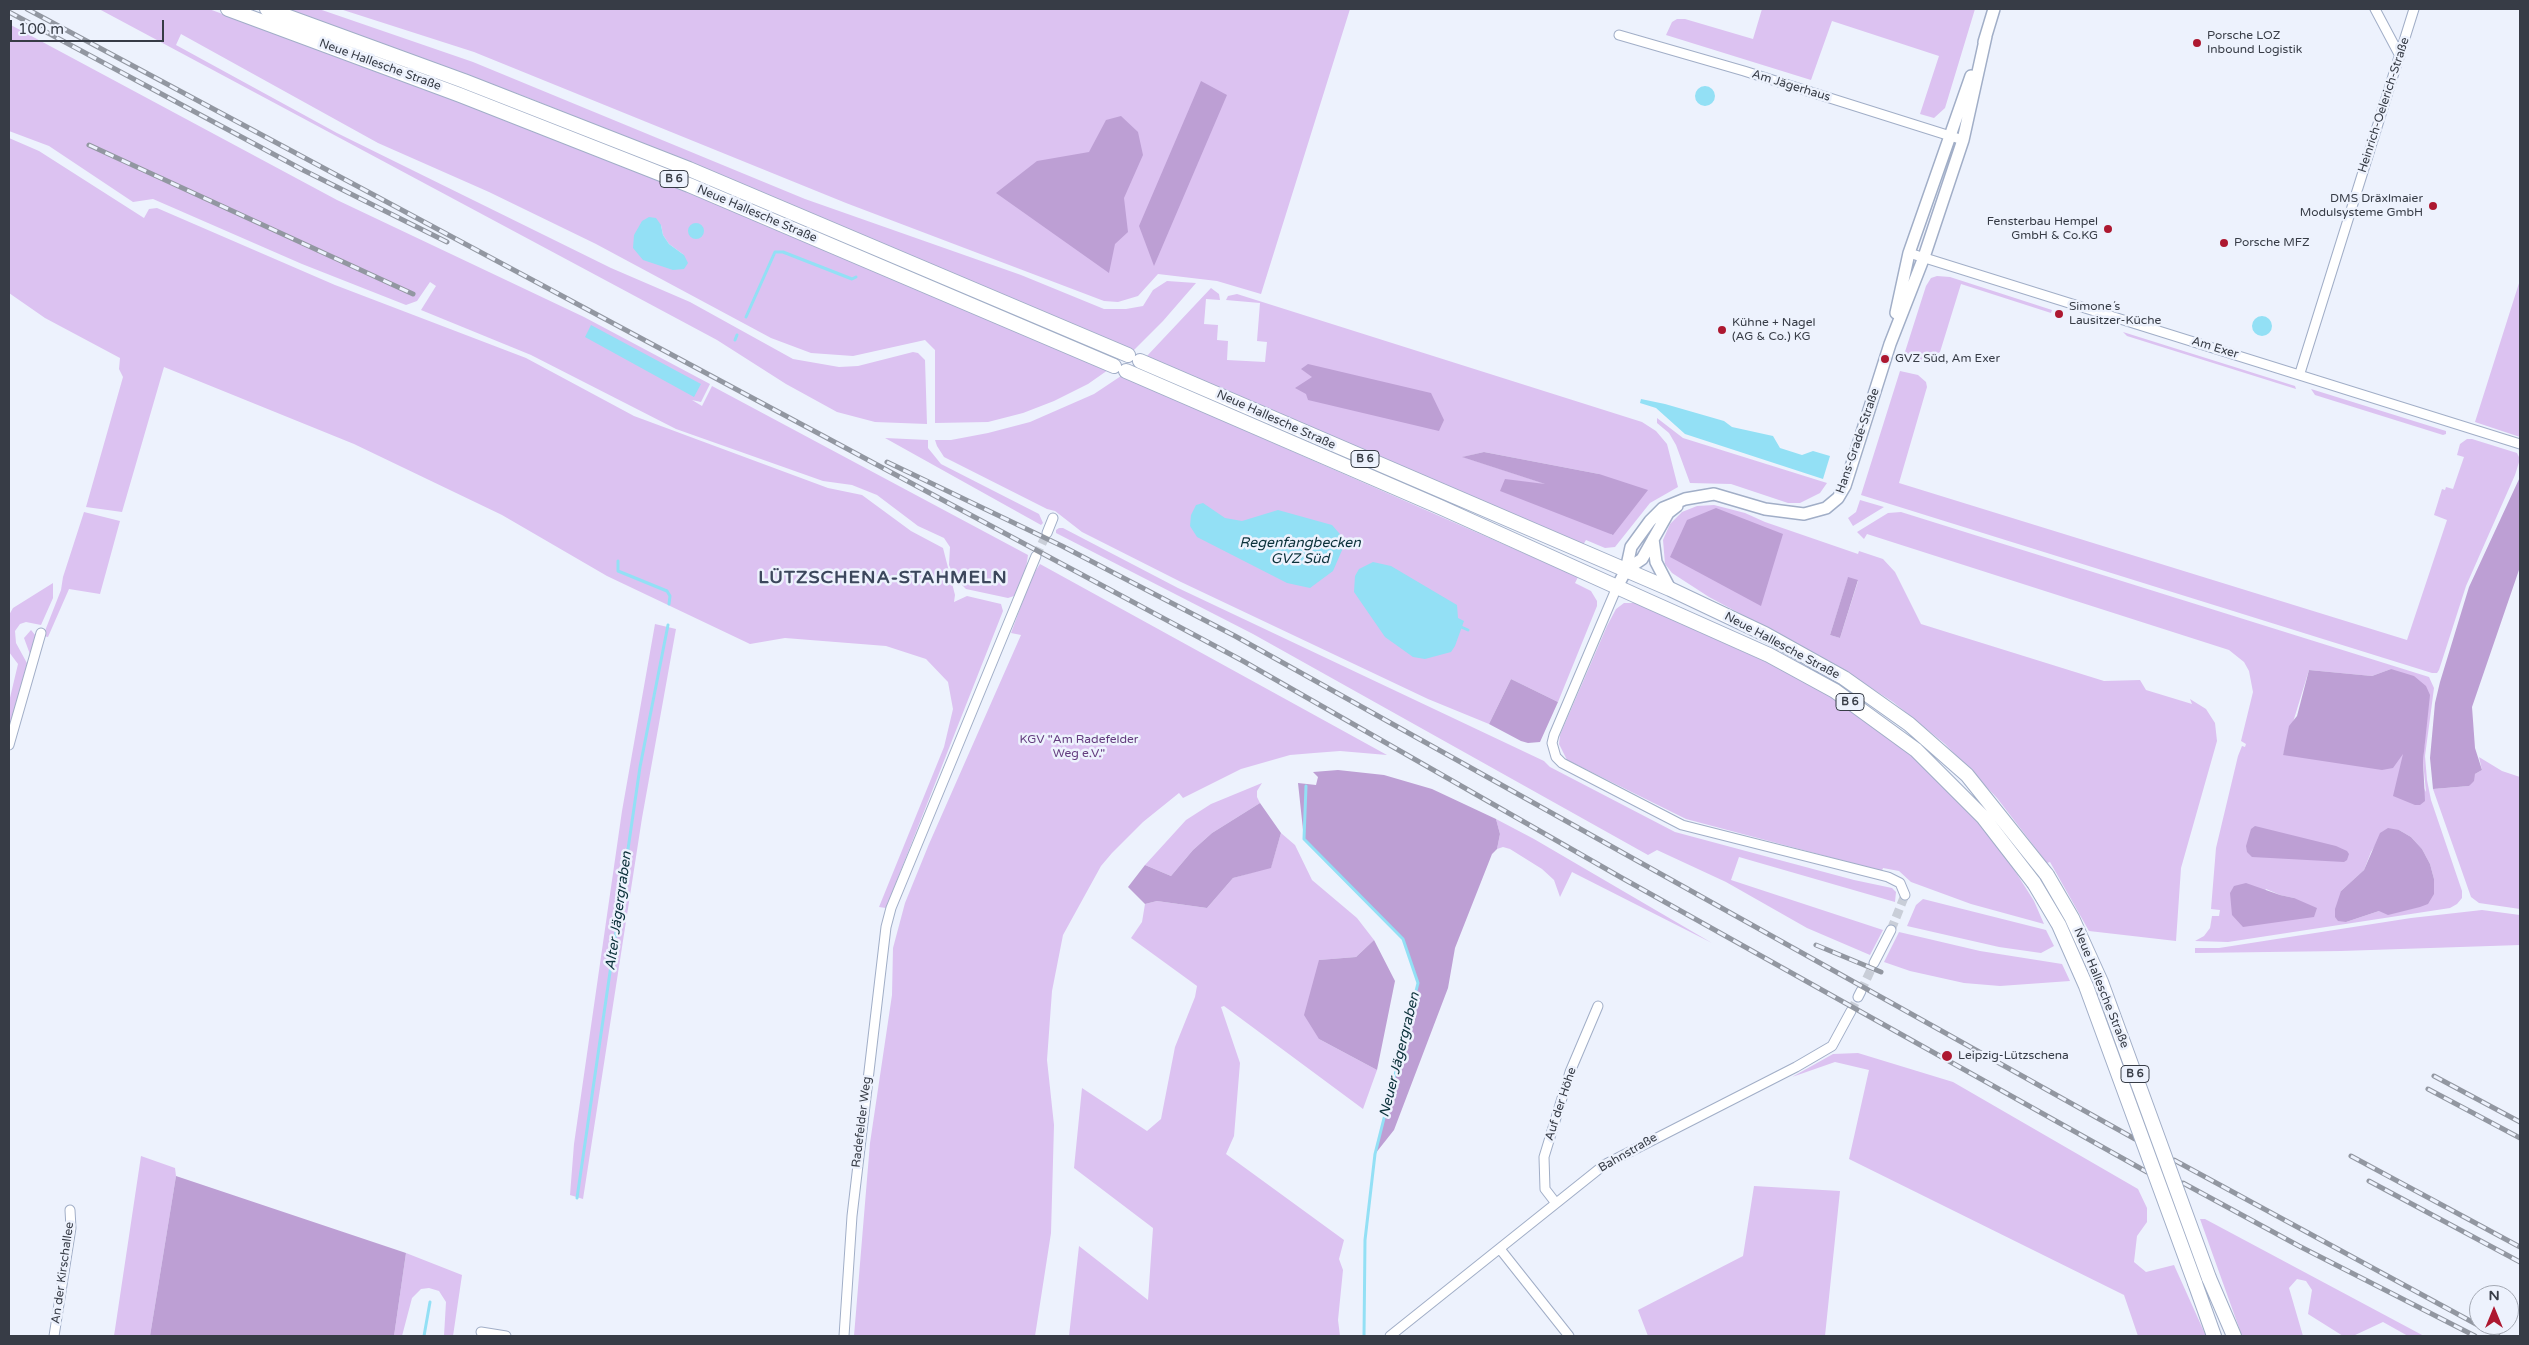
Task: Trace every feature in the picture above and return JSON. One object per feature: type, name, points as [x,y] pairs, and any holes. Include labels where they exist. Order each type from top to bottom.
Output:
[{"type":"main road","name":"Neue Hallesche Straße","points":[[228,9],[460,95],[689,185],[1120,369],[1617,587],[1769,655],[1835,691],[1916,750],[1983,817],[2034,883],[2059,925],[2086,986],[2214,1336]]},
{"type":"main road","name":"Neue Hallesche Straße","points":[[267,9],[464,81],[680,166],[1134,358],[1670,589],[1765,634],[1844,678],[1909,724],[1967,775],[2047,875],[2072,918],[2100,982],[2209,1278],[2234,1336]]},
{"type":"street","name":"Hans-Grade-Straße","points":[[1890,344],[1910,253],[1949,135],[1986,36],[1994,9]]},
{"type":"street","points":[[2375,9],[2400,56]]},
{"type":"street","name":"Heinrich-Oelerich-Straße","points":[[2300,373],[2414,9]]},
{"type":"street","name":"Am Jägerhaus","points":[[1619,35],[1963,140]]},
{"type":"street","name":"Hans-Grade-Straße","points":[[1617,587],[1626,570],[1631,547],[1650,521],[1663,508],[1685,499],[1714,494],[1791,514],[1816,512],[1832,505],[1845,486],[1890,344],[1924,258],[1963,140],[1986,36]]},
{"type":"street","name":"Am Exer","points":[[1910,253],[2300,373],[2520,444]]},
{"type":"street","name":"Hans-Grade-Straße","points":[[1626,570],[1642,559],[1668,513],[1685,499]]},
{"type":"street","points":[[1047,533],[1053,518]]},
{"type":"street","points":[[1653,539],[1656,562],[1670,589]]},
{"type":"street","name":"Radefelder Weg","points":[[844,1336],[852,1216],[886,927],[891,908],[1036,556]]},
{"type":"street","points":[[1617,587],[1554,735],[1553,750],[1562,763],[1682,824],[1888,877],[1900,884],[1905,895]]},
{"type":"street","points":[[9,746],[41,634]]},
{"type":"street","points":[[1874,963],[1892,930]]},
{"type":"street","name":"Auf der Höhe","points":[[1555,1202],[1545,1189],[1544,1157],[1570,1072],[1598,1006]]},
{"type":"street","name":"Bahnstraße","points":[[1390,1336],[1500,1249],[1555,1202],[1604,1165],[1623,1153],[1796,1067],[1832,1046],[1851,1011]]},
{"type":"street","name":"An der Kirschallee","points":[[54,1336],[71,1228],[70,1210]]},
{"type":"street","points":[[1500,1249],[1569,1336]]},
{"type":"street","points":[[481,1332],[496,1336],[506,1336]]},
{"type":"green space","points":[[99,9],[209,9],[470,105],[732,210],[1108,370],[1088,384],[1054,401],[1023,413],[988,422],[935,423],[935,350],[925,340],[853,356],[811,353],[771,338],[596,244],[489,192],[378,143],[181,34],[176,45],[337,133],[611,268],[690,302],[793,359],[839,367],[858,366],[913,352],[918,353],[925,360],[927,424],[875,422],[837,412],[786,384],[717,340]],"holes":[[[661,225],[663,235],[669,244],[684,255],[634,235]]]},
{"type":"green space","points":[[286,9],[319,9],[473,62],[805,199],[1021,275],[1104,309],[1126,309],[1143,306],[1153,290],[1167,281],[1196,283],[1163,321],[1133,351],[754,189],[529,98]]},
{"type":"green space","points":[[340,9],[1350,9],[1261,294],[1217,281],[1158,274],[1138,296],[1118,302],[1104,301],[846,203],[474,52]]},
{"type":"green space","points":[[1762,9],[1975,9],[1945,108],[1934,118],[1920,114],[1939,56],[1832,21],[1811,80],[1666,35],[1672,22],[1677,19],[1685,19],[1753,39]]},
{"type":"green space","points":[[9,24],[337,200],[584,317],[710,384],[701,402],[692,400],[702,406],[712,386],[1028,555],[1025,575],[1018,590],[1014,596],[1008,598],[966,589],[955,578],[949,565],[950,547],[944,538],[918,526],[877,495],[852,485],[823,481],[676,429],[531,355],[421,310],[436,286],[430,282],[417,301],[406,305],[302,264],[153,199],[133,202],[49,146],[9,131]]},
{"type":"green space","points":[[9,138],[39,151],[144,218],[149,209],[157,208],[335,285],[526,358],[634,416],[828,488],[862,495],[911,531],[943,548],[955,595],[954,602],[967,596],[1001,604],[1003,611],[886,908],[879,907],[944,747],[953,709],[948,682],[926,659],[886,646],[785,638],[750,644],[607,576],[502,515],[354,444],[164,367],[122,512],[86,507],[123,377],[119,369],[120,358],[45,318],[9,293]]},
{"type":"green space","points":[[1937,276],[1950,277],[2052,310],[2051,313],[1961,284],[1940,352],[1921,362],[1904,355],[1926,286],[1931,278]]},
{"type":"green space","points":[[2520,280],[2520,437],[2475,422]]},
{"type":"green space","points":[[1211,288],[1219,294],[1220,300],[1206,299],[1204,324],[1218,325],[1217,340],[1228,341],[1227,360],[1265,362],[1267,342],[1257,341],[1260,303],[1226,300],[1228,296],[1237,294],[1642,422],[1656,431],[1667,444],[1678,487],[1650,503],[1615,547],[1605,548],[1586,540],[1583,545],[1146,357]],"holes":[[[1484,452],[1599,474],[1612,535],[1549,485],[1463,457]]]},
{"type":"green space","points":[[2123,332],[2295,386],[2296,389],[2127,336]]},
{"type":"green space","points":[[1900,371],[1918,375],[1926,382],[1927,387],[1899,483],[2407,640],[2447,520],[2434,515],[2442,489],[2445,490],[2446,487],[2453,489],[2464,457],[2457,455],[2460,444],[2467,439],[2472,439],[2517,453],[2520,459],[2515,475],[2466,586],[2439,670],[2437,673],[2432,673],[1861,495]]},
{"type":"green space","points":[[1121,376],[1578,577],[1575,583],[1591,591],[1597,601],[1597,606],[1558,702],[1511,679],[1489,724],[1428,699],[1181,582],[1082,532],[1055,511],[1047,509],[944,457],[937,446],[935,440],[951,440],[988,433],[1030,422],[1094,394]]},
{"type":"green space","points":[[2311,389],[2446,431],[2446,434],[2443,435],[2315,395]]},
{"type":"green space","points":[[1657,418],[1683,438],[1827,483],[1820,493],[1800,503],[1788,503],[1731,484],[1690,483],[1676,445],[1669,433],[1657,423]]},
{"type":"green space","points":[[885,438],[928,440],[928,448],[941,464],[1039,514],[1043,523],[1041,525]]},
{"type":"green space","points":[[1860,500],[1884,507],[1853,526],[1848,518],[1856,512]]},
{"type":"green space","points":[[1714,505],[1745,513],[1765,522],[1858,554],[1859,551],[1883,559],[1895,572],[1921,624],[2104,681],[2140,680],[2146,690],[2192,704],[2190,699],[2206,709],[2215,723],[2217,741],[2181,868],[2176,941],[2089,931],[2050,862],[2047,863],[1997,798],[1945,744],[1893,702],[1834,664],[1709,597],[1672,573],[1665,564],[1663,540],[1670,524],[1682,512],[1697,506]],"holes":[[[1848,578],[1858,581],[1840,638],[1830,635]]]},
{"type":"green space","points":[[84,512],[120,521],[100,594],[69,589],[48,637],[43,636],[61,590],[63,577]]},
{"type":"green space","points":[[1901,512],[2429,677],[2434,688],[2425,756],[2427,780],[2431,800],[2462,891],[2462,898],[2450,908],[2228,942],[2195,941],[2204,936],[2210,928],[2212,916],[2219,916],[2220,910],[2211,909],[2216,848],[2238,756],[2242,746],[2245,747],[2246,744],[2241,741],[2253,692],[2249,671],[2244,662],[2229,650],[1867,534],[1864,539],[1857,532],[1888,513]],"holes":[[[2391,669],[2425,736],[2423,761],[2426,792],[2404,752],[2283,755],[2309,670],[2372,676]],[[2399,830],[2411,837],[2422,849],[2430,864],[2434,879],[2379,911],[2346,922],[2341,891],[2364,870],[2371,852],[2379,840]],[[2266,889],[2294,898],[2243,926]]]},
{"type":"green space","points":[[1063,528],[1178,588],[1544,761],[1550,767],[1675,832],[1854,880],[1892,888],[1896,892],[1895,902],[1739,857],[1731,880],[1883,930],[1870,955],[1807,928],[1726,882],[1657,850],[1648,855],[1253,634],[1056,533],[1056,530]]},
{"type":"green space","name":"KGV \"Am Radefelder Weg e.V.\"","points":[[1040,564],[1387,755],[1340,751],[1290,755],[1241,769],[1183,798],[1179,793],[1143,822],[1112,853],[1101,866],[1063,935],[1052,991],[1047,1060],[1054,1125],[1051,1233],[1035,1336],[854,1336],[870,1143],[892,995],[893,948],[905,903],[929,844],[1021,635],[1011,633],[1032,576]]},
{"type":"green space","points":[[53,583],[53,598],[41,625],[26,622],[20,624],[15,631],[16,643],[28,665],[9,731],[9,702],[18,664],[9,652],[9,615],[13,608]]},
{"type":"green space","points":[[1624,603],[1635,603],[1815,684],[1897,740],[1958,796],[1998,844],[2034,901],[2044,924],[1971,904],[1911,882],[1899,871],[1883,868],[1882,871],[1686,819],[1567,760],[1559,744],[1560,735],[1607,626],[1616,609]]},
{"type":"green space","points":[[655,624],[676,629],[642,818],[583,1199],[570,1195],[574,1144],[622,811]]},
{"type":"green space","points":[[31,630],[36,636],[31,657],[24,638]]},
{"type":"green space","points":[[2479,757],[2502,771],[2520,777],[2520,909],[2479,903],[2471,897],[2433,789],[2469,786],[2475,774],[2482,770]]},
{"type":"green space","points":[[1262,783],[1257,791],[1260,803],[1212,833],[1193,850],[1171,876],[1145,865],[1186,820],[1211,804]]},
{"type":"green space","points":[[1496,819],[1534,839],[1712,943],[1572,872],[1560,897],[1554,880],[1542,869],[1510,849],[1503,847],[1497,849],[1500,834]]},
{"type":"green space","points":[[1281,833],[1295,845],[1312,880],[1357,918],[1374,940],[1356,957],[1319,960],[1319,1039],[1377,1070],[1363,1109],[1224,1006],[1221,1007],[1240,1063],[1234,1136],[1226,1154],[1344,1240],[1339,1259],[1343,1270],[1338,1320],[1340,1336],[1069,1336],[1079,1246],[1148,1300],[1153,1228],[1074,1168],[1082,1088],[1147,1131],[1161,1119],[1175,1047],[1195,997],[1197,986],[1131,938],[1142,922],[1145,904],[1157,901],[1207,908],[1233,878],[1271,867]]},
{"type":"green space","points":[[1923,899],[2046,930],[2054,946],[2041,953],[1999,947],[1907,926],[1916,905]]},
{"type":"green space","points":[[2482,910],[2520,915],[2520,945],[2341,951],[2195,953],[2195,948],[2219,948],[2411,918]]},
{"type":"green space","points":[[1899,932],[1980,951],[2062,964],[2070,981],[2000,986],[1964,983],[1910,971],[1884,962]]},
{"type":"green space","points":[[1858,1053],[1953,1082],[2138,1189],[2147,1208],[2147,1222],[2137,1236],[2134,1262],[2146,1272],[2174,1265],[2206,1336],[2138,1336],[2124,1295],[1849,1159],[1869,1070],[1835,1062],[1792,1077],[1833,1054]]},
{"type":"green space","points":[[141,1156],[175,1168],[176,1176],[150,1336],[114,1336]]},
{"type":"green space","points":[[1754,1186],[1840,1191],[1825,1336],[1648,1336],[1638,1310],[1743,1256]]},
{"type":"green space","points":[[2200,1219],[2205,1219],[2424,1336],[2408,1336],[2383,1322],[2353,1336],[2343,1336],[2308,1314],[2312,1290],[2306,1281],[2297,1279],[2289,1288],[2303,1336],[2242,1336]]},
{"type":"green space","points":[[406,1253],[462,1275],[453,1336],[444,1336],[446,1302],[439,1291],[429,1288],[421,1289],[412,1298],[402,1336],[394,1336]]},
{"type":"shaded area","points":[[1201,81],[1227,95],[1154,266],[1139,226]]},
{"type":"shaded area","points":[[1121,116],[1138,132],[1143,155],[1124,198],[1128,232],[1115,244],[1109,273],[996,193],[1037,161],[1089,152],[1106,120]]},
{"type":"shaded area","points":[[1308,364],[1431,393],[1444,420],[1439,431],[1308,400],[1306,394],[1295,388],[1312,377],[1301,369]]},
{"type":"shaded area","points":[[1484,452],[1599,474],[1648,490],[1613,535],[1500,491],[1505,479],[1545,484],[1462,457]]},
{"type":"shaded area","points":[[2520,477],[2520,567],[2472,707],[2475,748],[2482,770],[2475,774],[2474,781],[2469,786],[2433,789],[2430,758],[2435,703],[2440,682],[2469,587]]},
{"type":"shaded area","points":[[1716,508],[1783,534],[1761,606],[1670,557],[1687,520]]},
{"type":"shaded area","points":[[1848,577],[1858,580],[1840,638],[1830,635]]},
{"type":"shaded area","points":[[2391,669],[2414,676],[2426,686],[2430,695],[2423,761],[2425,801],[2420,805],[2415,805],[2393,796],[2403,754],[2393,768],[2382,770],[2283,755],[2289,726],[2297,716],[2309,670],[2372,676]]},
{"type":"shaded area","points":[[1511,679],[1558,702],[1540,742],[1528,743],[1521,741],[1489,724]]},
{"type":"shaded area","points":[[1338,770],[1384,775],[1432,789],[1496,819],[1500,834],[1497,849],[1492,854],[1455,948],[1448,988],[1394,1130],[1375,1154],[1418,983],[1403,939],[1304,839],[1298,783],[1316,785],[1318,777],[1313,772]]},
{"type":"shaded area","points":[[1260,803],[1281,833],[1271,868],[1233,878],[1207,908],[1157,901],[1145,904],[1128,887],[1145,865],[1171,876],[1193,850],[1212,833]]},
{"type":"shaded area","points":[[2255,826],[2336,846],[2347,851],[2349,854],[2347,860],[2344,862],[2252,857],[2247,852],[2246,846],[2251,829]]},
{"type":"shaded area","points":[[2388,828],[2399,830],[2411,837],[2422,849],[2430,864],[2434,879],[2434,894],[2428,904],[2420,907],[2388,915],[2379,911],[2346,922],[2338,921],[2335,917],[2335,909],[2341,891],[2364,870],[2380,833]]},
{"type":"shaded area","points":[[2246,883],[2294,898],[2317,908],[2314,917],[2243,927],[2232,915],[2230,893],[2234,886]]},
{"type":"shaded area","points":[[1374,940],[1395,981],[1377,1070],[1319,1039],[1304,1015],[1319,960],[1356,957]]},
{"type":"shaded area","points":[[176,1176],[406,1253],[394,1336],[150,1336]]},
{"type":"water","points":[[1705,86],[1712,89],[1715,96],[1712,103],[1705,106],[1698,103],[1695,96],[1698,89]]},
{"type":"water","points":[[649,217],[656,218],[669,244],[684,255],[688,263],[684,269],[673,270],[643,260],[633,248],[634,235],[642,221]]},
{"type":"water","points":[[693,223],[699,223],[704,228],[702,237],[693,239],[688,234],[688,228]]},
{"type":"water","points":[[2262,316],[2269,319],[2272,326],[2269,333],[2262,336],[2255,333],[2252,326],[2255,319]]},
{"type":"water","points":[[591,325],[701,384],[694,397],[585,337]]},
{"type":"water","points":[[1641,399],[1724,421],[1732,427],[1773,436],[1780,448],[1802,455],[1813,451],[1830,456],[1823,479],[1685,434],[1656,408],[1640,403]]},
{"type":"water","name":"Regenfangbecken GVZ Süd","points":[[1203,503],[1225,518],[1242,521],[1278,510],[1332,525],[1346,541],[1333,571],[1310,588],[1287,583],[1197,537],[1190,526],[1191,515],[1196,505]]},
{"type":"water","name":"Regenfangbecken GVZ Süd","points":[[1373,562],[1391,566],[1457,605],[1458,618],[1464,621],[1451,652],[1425,659],[1413,657],[1385,637],[1354,592],[1355,576],[1359,569]]},
{"type":"waterway","name":"Alter Jägergraben","points":[[746,317],[775,252],[783,252],[852,279],[856,277]]},
{"type":"waterway","name":"Alter Jägergraben","points":[[735,340],[737,335]]},
{"type":"waterway","name":"Alter Jägergraben","points":[[618,561],[618,571],[667,591],[670,596],[669,604]]},
{"type":"waterway","name":"Alter Jägergraben","points":[[577,1198],[640,767],[668,625]]},
{"type":"waterway","points":[[1459,626],[1468,630]]},
{"type":"waterway","name":"Neuer Jägergraben","points":[[1306,786],[1304,839],[1403,939],[1418,983],[1375,1154],[1365,1240],[1364,1336]]},
{"type":"waterway","name":"Alter Jägergraben","points":[[424,1336],[430,1302]]},
{"type":"tunnel","points":[[1036,556],[1047,533]]},
{"type":"tunnel","points":[[1891,930],[1905,895]]},
{"type":"tunnel","points":[[1861,991],[1874,963]]},
{"type":"tunnel","points":[[1851,1011],[1858,997]]},
{"type":"railway","points":[[27,9],[1243,661],[1622,878],[2147,1172]]},
{"type":"railway","points":[[9,12],[303,170],[447,242]]},
{"type":"railway","points":[[89,145],[413,294]]},
{"type":"railway","points":[[887,462],[1062,546],[1235,636],[2135,1139]]},
{"type":"railway","points":[[1816,945],[1881,972]]},
{"type":"railway","points":[[2434,1076],[2520,1122]]},
{"type":"railway","points":[[2428,1089],[2520,1138]]},
{"type":"railway","points":[[2351,1156],[2520,1247]]},
{"type":"railway","points":[[2174,1160],[2498,1336]]},
{"type":"railway","points":[[2369,1181],[2520,1262]]},
{"type":"railway","points":[[2183,1183],[2299,1246],[2475,1336]]},
{"type":"place","name":"Porsche LOZ Inbound Logistik","points":[[2197,43]]},
{"type":"place","name":"DMS Dräxlmaier Modulsysteme GmbH","points":[[2433,206]]},
{"type":"place","name":"Fensterbau Hempel GmbH & Co.KG","points":[[2108,229]]},
{"type":"place","name":"Porsche MFZ","points":[[2224,243]]},
{"type":"place","name":"Simone´s Lausitzer-Küche","points":[[2059,314]]},
{"type":"place","name":"Kühne + Nagel (AG & Co.) KG","points":[[1722,330]]},
{"type":"place","name":"GVZ Süd, Am Exer","points":[[1885,359]]},
{"type":"place","name":"Leipzig-Lützschena","points":[[1947,1056]]},
{"type":"district","name":"LÜTZSCHENA-STAHMELN","points":[[883,578]]}]
